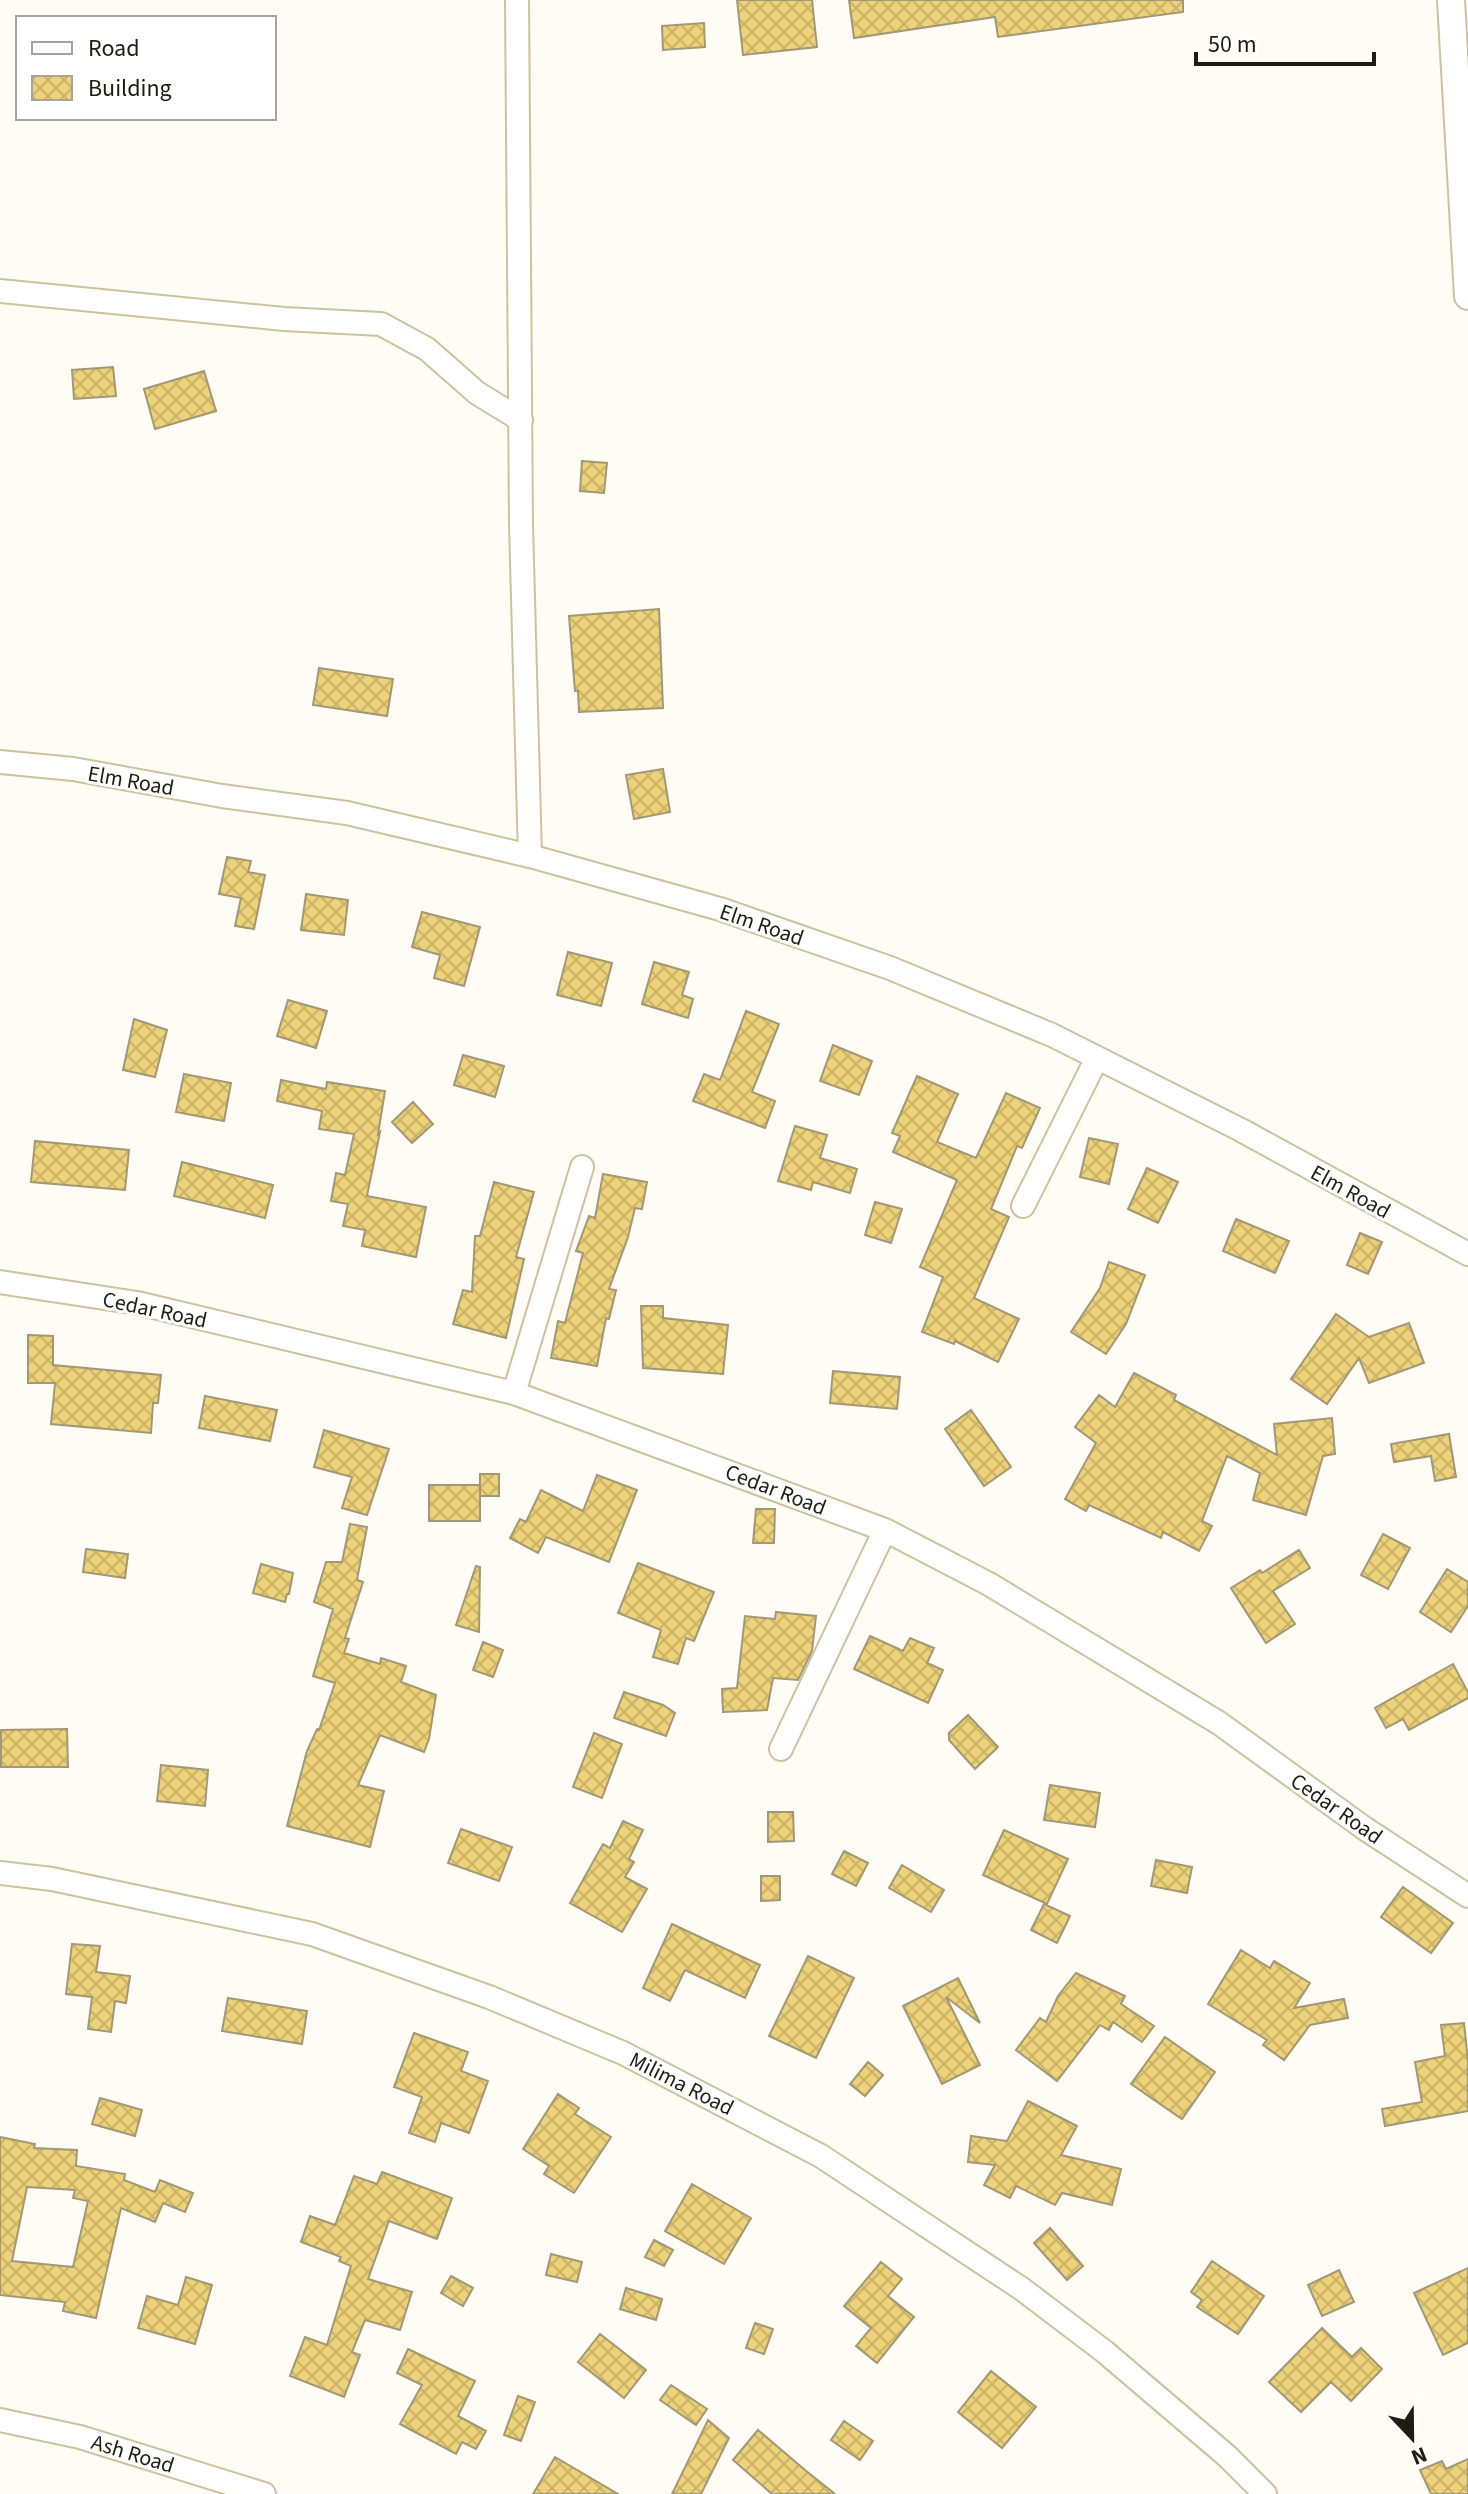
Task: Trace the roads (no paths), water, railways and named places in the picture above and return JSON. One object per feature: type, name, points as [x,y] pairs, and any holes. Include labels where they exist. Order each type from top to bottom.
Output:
[{"type":"street","points":[[517,0],[530,856]]},
{"type":"street","points":[[1451,0],[1468,296]]},
{"type":"street","points":[[0,291],[284,319],[381,324],[427,349],[477,393],[521,420]]},
{"type":"street","name":"Elm Road","points":[[0,762],[73,769],[222,796],[347,813],[530,856],[720,909],[890,968],[1052,1035],[1241,1130],[1468,1254]]},
{"type":"street","points":[[1023,1206],[1097,1058]]},
{"type":"street","points":[[514,1393],[582,1167]]},
{"type":"street","name":"Cedar Road","points":[[0,1282],[137,1303],[514,1393],[885,1530],[989,1584],[1219,1723],[1364,1828],[1468,1896]]},
{"type":"street","points":[[781,1749],[885,1530]]},
{"type":"street","name":"Milima Road","points":[[0,1873],[52,1879],[312,1934],[489,1997],[623,2053],[821,2156],[1022,2289],[1105,2352],[1227,2456],[1265,2494]]},
{"type":"street","name":"Ash Road","points":[[0,2420],[80,2437],[264,2494]]}]
